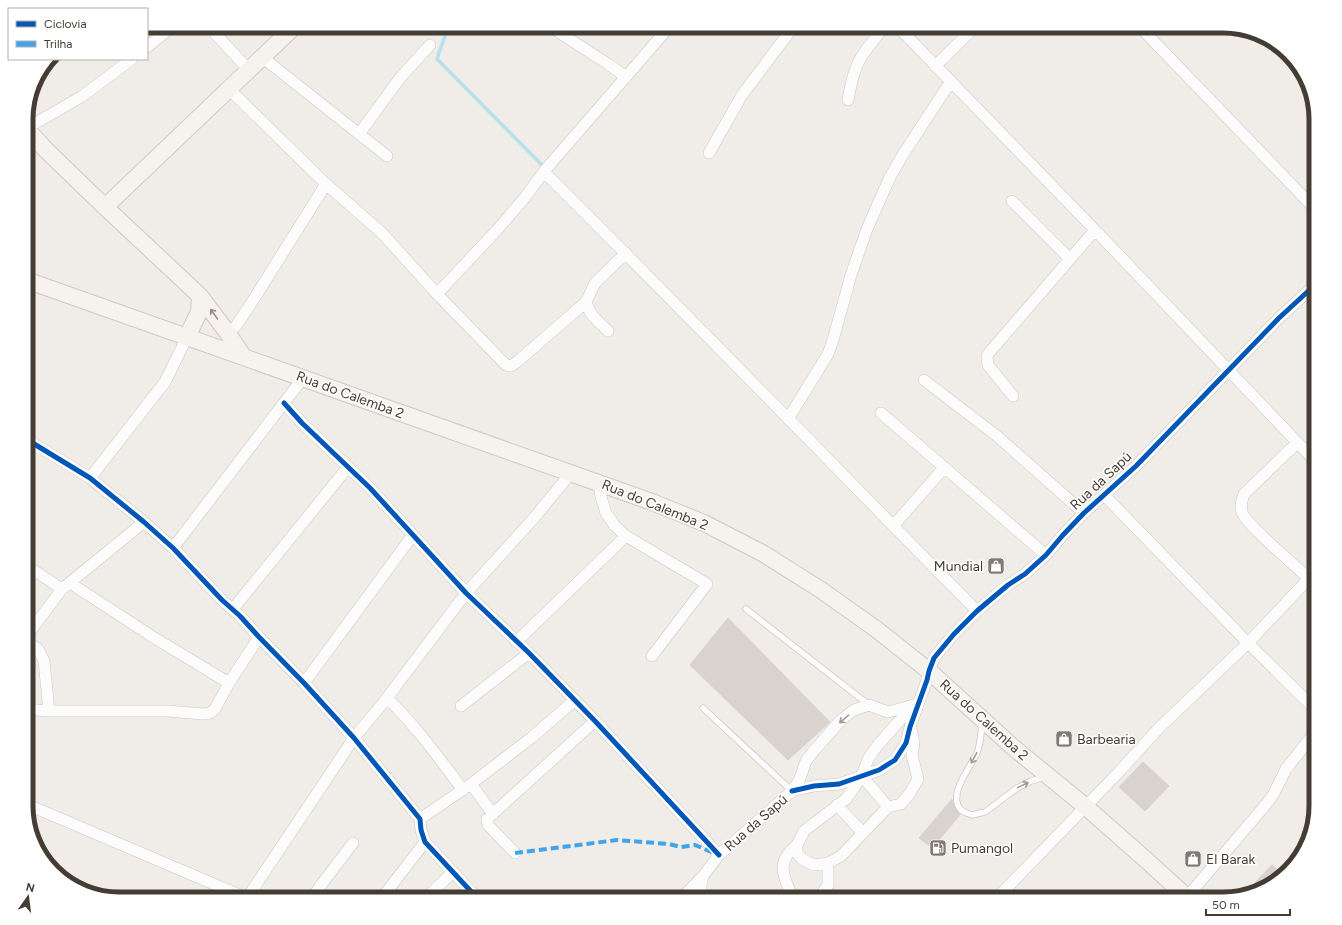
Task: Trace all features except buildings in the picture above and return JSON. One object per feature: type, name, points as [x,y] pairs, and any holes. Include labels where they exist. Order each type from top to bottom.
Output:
[{"type":"main road","points":[[105,207],[288,33]]},
{"type":"main road","points":[[33,136],[105,207],[200,296],[227,332],[242,356]]},
{"type":"main road","name":"Rua do Calemba 2","points":[[33,282],[652,502],[704,523],[764,554],[828,594],[876,629],[929,671],[983,720],[1086,807],[1182,892]]},
{"type":"main road","points":[[187,337],[199,312],[200,296]]},
{"type":"street","points":[[148,46],[164,33]]},
{"type":"street","points":[[215,33],[249,70]]},
{"type":"street","points":[[560,33],[626,77]]},
{"type":"street","points":[[437,294],[496,232],[559,153],[664,33]]},
{"type":"street","points":[[709,153],[742,95],[789,33]]},
{"type":"street","points":[[848,100],[855,70],[863,54],[880,33]]},
{"type":"street","points":[[904,33],[1095,230],[1309,455]]},
{"type":"street","points":[[935,66],[969,33]]},
{"type":"street","points":[[1146,33],[1309,203]]},
{"type":"street","points":[[359,134],[400,78],[430,45]]},
{"type":"street","points":[[262,57],[387,156]]},
{"type":"street","points":[[33,124],[81,97],[131,60]]},
{"type":"street","points":[[788,419],[828,354],[851,275],[867,229],[890,177],[951,81]]},
{"type":"street","points":[[229,88],[326,184],[382,233],[437,294],[506,365],[511,366],[586,302],[595,283],[626,253]]},
{"type":"street","points":[[544,172],[626,253],[977,611]]},
{"type":"street","points":[[227,332],[236,326],[326,184]]},
{"type":"street","points":[[1012,201],[1070,259]]},
{"type":"street","points":[[1013,396],[988,365],[986,358],[1095,230]]},
{"type":"street","name":"Rua da Sapú","points":[[792,791],[814,786],[839,784],[879,770],[895,760],[906,743],[910,727],[934,658],[954,634],[977,611],[1008,585],[1025,574],[1046,555],[1084,513],[1136,466],[1279,318],[1309,290]]},
{"type":"street","points":[[586,302],[588,310],[608,331]]},
{"type":"street","points":[[90,478],[165,382],[187,337]]},
{"type":"street","points":[[173,548],[303,378]]},
{"type":"street","points":[[924,380],[997,436],[1084,513]]},
{"type":"street","points":[[284,403],[302,423],[348,467],[466,593],[529,653],[595,721],[719,855]]},
{"type":"street","points":[[881,413],[1046,555]]},
{"type":"street","points":[[33,443],[90,478],[144,522],[173,548],[240,616],[354,738],[420,819],[421,830],[425,842],[472,892]]},
{"type":"street","points":[[1297,443],[1244,494],[1241,503],[1242,513],[1251,525],[1309,574]]},
{"type":"street","points":[[232,609],[348,467]]},
{"type":"street","points":[[893,526],[944,468]]},
{"type":"street","points":[[252,892],[354,738],[387,698],[466,593],[534,518],[570,473]]},
{"type":"street","points":[[599,483],[601,497],[606,513],[614,526],[626,536],[707,584],[652,656]]},
{"type":"street","points":[[1104,495],[1248,643],[1309,703]]},
{"type":"street","points":[[33,628],[66,586],[144,522]]},
{"type":"street","points":[[304,683],[413,535]]},
{"type":"street","points":[[516,642],[626,536]]},
{"type":"street","points":[[33,569],[66,586],[229,683]]},
{"type":"street","points":[[1003,892],[1086,807],[1158,729],[1309,583]]},
{"type":"street","points":[[33,710],[48,711],[168,711],[202,714],[210,712],[215,709],[229,683],[259,638]]},
{"type":"street","points":[[33,645],[38,649],[44,661],[48,711]]},
{"type":"street","points":[[461,706],[529,653]]},
{"type":"street","points":[[387,698],[402,712],[425,740],[493,814]]},
{"type":"street","points":[[420,819],[467,787],[531,738],[574,700]]},
{"type":"street","points":[[888,712],[918,703]]},
{"type":"street","points":[[791,892],[785,879],[783,869],[784,859],[797,845],[804,831],[846,799],[862,776],[868,759],[878,745],[900,720],[918,703]]},
{"type":"street","points":[[797,845],[798,853],[802,859],[814,865],[828,863],[841,856],[888,807],[901,804],[910,793],[918,779],[912,755],[914,743],[910,727],[888,712],[869,705]]},
{"type":"street","name":"Rua da Sapú","points":[[688,892],[703,876],[719,855],[792,791],[799,782],[806,762],[841,720],[854,710],[869,705]]},
{"type":"street","points":[[515,853],[486,819],[595,721]]},
{"type":"street","points":[[1186,892],[1263,808],[1273,795],[1286,769],[1309,741]]},
{"type":"street","points":[[862,776],[888,807]]},
{"type":"street","points":[[837,806],[863,833]]},
{"type":"street","points":[[33,807],[221,892]]},
{"type":"street","points":[[386,892],[425,842]]},
{"type":"street","points":[[316,892],[354,843]]},
{"type":"street","points":[[823,892],[828,885],[828,863]]},
{"type":"street","points":[[432,892],[453,872]]},
{"type":"street","points":[[700,892],[703,876]]},
{"type":"lane","points":[[746,609],[869,705]]},
{"type":"lane","points":[[703,708],[792,791]]},
{"type":"lane","points":[[983,720],[977,752],[958,790],[956,800],[961,810],[972,815],[985,812],[1017,788],[1031,781],[1048,776]]},
{"type":"waterway","points":[[446,33],[437,59],[545,168]]},
{"type":"marked path","points":[[515,853],[617,840],[669,844],[681,847],[695,845],[714,853]]},
{"type":"cycle path","points":[[792,791],[814,786],[839,784],[879,770],[895,760],[906,743],[910,727],[934,658],[954,634],[977,611],[1008,585],[1025,574],[1046,555],[1084,513],[1136,466],[1279,318],[1309,290]]},
{"type":"cycle path","points":[[284,403],[302,423],[370,488],[466,593],[529,653],[595,721],[719,855]]},
{"type":"cycle path","points":[[33,443],[90,478],[144,522],[173,548],[222,600],[240,616],[354,738],[420,819],[421,830],[425,842],[471,892]]},
{"type":"place","name":"Mundial","points":[[996,566]]},
{"type":"place","name":"Barbearia","points":[[1064,739]]},
{"type":"place","name":"Pumangol","points":[[938,848]]},
{"type":"place","name":"El Barak","points":[[1193,859]]}]
